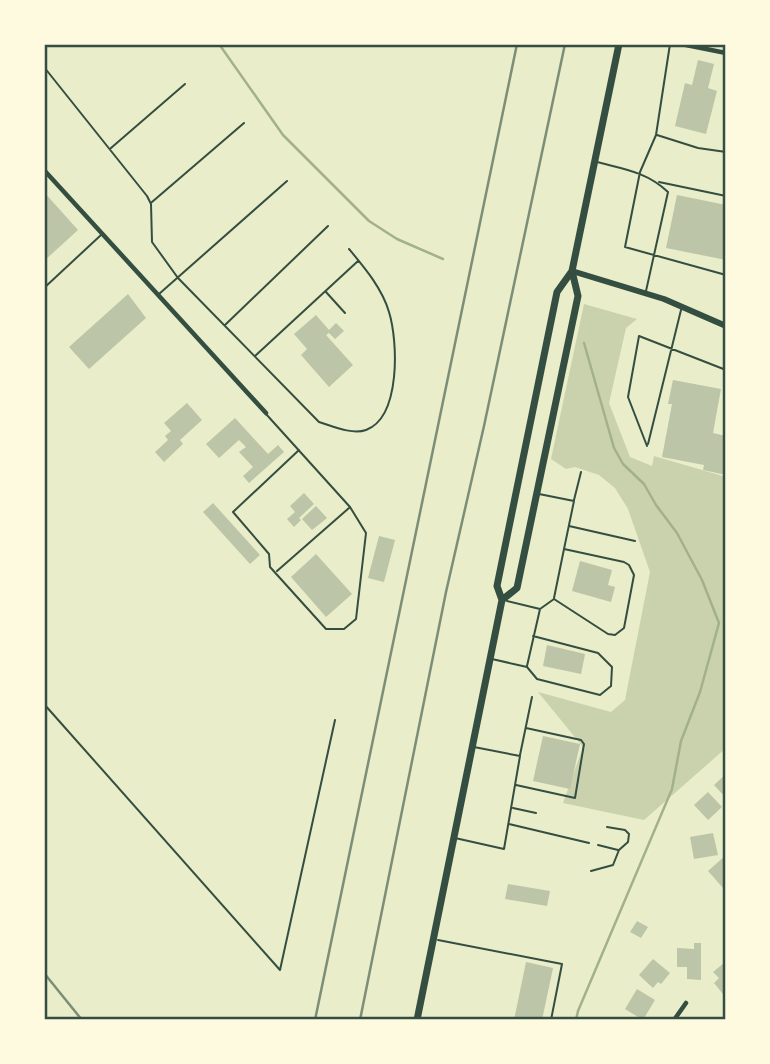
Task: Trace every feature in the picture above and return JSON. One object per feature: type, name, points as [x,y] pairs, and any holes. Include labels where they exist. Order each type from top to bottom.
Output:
[{"type":"main road","points":[[416,1020],[491,658],[502,600],[497,586],[557,292],[572,271],[619,44]]},
{"type":"main road","points":[[572,271],[645,292],[726,326]]},
{"type":"main road","points":[[502,600],[517,588],[578,296],[572,271]]},
{"type":"street","points":[[681,44],[726,53]]},
{"type":"street","points":[[44,170],[265,413]]},
{"type":"street","points":[[674,1020],[686,1003]]},
{"type":"lane","points":[[670,44],[656,135],[640,172],[625,247],[726,275]]},
{"type":"lane","points":[[44,67],[151,204],[152,242],[178,278],[319,422],[347,430],[366,430],[385,414],[396,369],[389,312],[377,285],[349,248]]},
{"type":"lane","points":[[110,149],[185,84]]},
{"type":"lane","points":[[151,204],[244,123]]},
{"type":"lane","points":[[656,135],[698,148],[726,152]]},
{"type":"lane","points":[[594,162],[640,172],[667,192],[645,292]]},
{"type":"lane","points":[[158,295],[287,181]]},
{"type":"lane","points":[[657,182],[726,196]]},
{"type":"lane","points":[[225,326],[328,226]]},
{"type":"lane","points":[[44,288],[102,234]]},
{"type":"lane","points":[[255,356],[359,260]]},
{"type":"lane","points":[[325,291],[345,313]]},
{"type":"lane","points":[[682,306],[671,348],[647,446],[628,397],[639,336],[671,348],[726,370]]},
{"type":"lane","points":[[265,413],[299,450],[350,507],[366,533],[356,619],[344,629],[326,629],[271,567],[269,554],[233,512],[299,450]]},
{"type":"lane","points":[[527,667],[540,609],[554,599],[581,472]]},
{"type":"lane","points":[[537,493],[574,501]]},
{"type":"lane","points":[[276,572],[350,507]]},
{"type":"lane","points":[[569,526],[635,541]]},
{"type":"lane","points":[[554,599],[608,634],[615,635],[624,628],[633,569],[624,562],[564,549]]},
{"type":"lane","points":[[502,600],[540,609]]},
{"type":"lane","points":[[491,658],[527,667],[537,679],[600,695],[611,686],[612,667],[598,653],[533,636]]},
{"type":"lane","points":[[454,838],[504,849],[532,697]]},
{"type":"lane","points":[[44,704],[280,970],[334,720]]},
{"type":"lane","points":[[515,785],[575,798],[584,744],[581,740],[526,728]]},
{"type":"lane","points":[[472,747],[520,756]]},
{"type":"lane","points":[[511,808],[536,813]]},
{"type":"lane","points":[[508,824],[589,843]]},
{"type":"lane","points":[[591,871],[613,865],[619,850],[628,842],[629,834],[625,830],[607,827]]},
{"type":"lane","points":[[598,845],[619,850]]},
{"type":"lane","points":[[433,939],[562,964],[551,1020]]},
{"type":"green space","points":[[584,304],[637,319],[626,328],[609,403],[630,457],[652,466],[654,456],[726,477],[726,748],[644,820],[563,803],[583,747],[538,692],[611,712],[625,700],[650,572],[628,509],[615,488],[599,475],[575,467],[566,469],[551,459]]},
{"type":"building","points":[[698,60],[714,64],[708,88],[717,91],[706,134],[675,126],[685,83],[692,85]]},
{"type":"building","points":[[44,192],[78,230],[44,261]]},
{"type":"building","points":[[677,195],[726,205],[726,260],[666,248]]},
{"type":"building","points":[[128,294],[146,318],[89,369],[69,347]]},
{"type":"building","points":[[316,315],[329,330],[336,323],[344,331],[335,339],[329,333],[326,335],[353,365],[329,387],[301,355],[307,349],[294,334]]},
{"type":"building","points":[[673,380],[721,389],[713,433],[726,436],[726,475],[703,470],[704,465],[662,457],[672,404],[668,404]]},
{"type":"building","points":[[187,403],[202,420],[180,440],[183,444],[164,462],[155,452],[168,440],[165,436],[171,431],[164,423]]},
{"type":"building","points":[[235,418],[268,454],[278,445],[284,452],[249,483],[243,476],[253,467],[239,452],[246,447],[239,440],[219,458],[206,444]]},
{"type":"building","points":[[304,493],[314,504],[299,518],[301,520],[294,527],[287,519],[295,512],[290,506]]},
{"type":"building","points":[[213,503],[260,555],[250,564],[203,512]]},
{"type":"building","points":[[316,506],[327,518],[312,530],[302,519]]},
{"type":"building","points":[[379,536],[395,540],[384,582],[368,578]]},
{"type":"building","points":[[316,554],[352,594],[326,617],[291,577]]},
{"type":"building","points":[[580,561],[612,570],[608,585],[615,587],[611,602],[572,591]]},
{"type":"building","points":[[547,645],[585,654],[581,674],[543,666]]},
{"type":"building","points":[[543,736],[580,744],[570,789],[533,781]]},
{"type":"building","points":[[726,774],[726,798],[714,785]]},
{"type":"building","points":[[708,792],[722,807],[708,820],[694,805]]},
{"type":"building","points":[[713,833],[718,855],[694,859],[690,837]]},
{"type":"building","points":[[726,855],[726,885],[723,888],[708,871]]},
{"type":"building","points":[[508,884],[550,891],[547,906],[505,899]]},
{"type":"building","points":[[637,921],[648,927],[641,938],[630,932]]},
{"type":"building","points":[[694,943],[701,943],[701,980],[687,979],[687,967],[677,967],[677,948],[694,949]]},
{"type":"building","points":[[653,959],[670,973],[661,984],[658,982],[653,988],[639,975]]},
{"type":"building","points":[[526,962],[553,968],[542,1020],[514,1020]]},
{"type":"building","points":[[724,963],[726,991],[723,994],[714,983],[719,978],[713,972]]},
{"type":"building","points":[[637,989],[655,1000],[643,1020],[625,1009]]},
{"type":"waterway","points":[[219,44],[283,135],[369,221],[397,239],[443,259]]},
{"type":"waterway","points":[[576,1020],[672,789],[681,741],[700,692],[719,623],[702,580],[677,533],[644,484],[623,464],[614,448],[584,343]]},
{"type":"railway","points":[[315,1020],[517,44]]},
{"type":"railway","points":[[360,1020],[446,592],[565,44]]},
{"type":"railway","points":[[44,973],[82,1020]]}]
